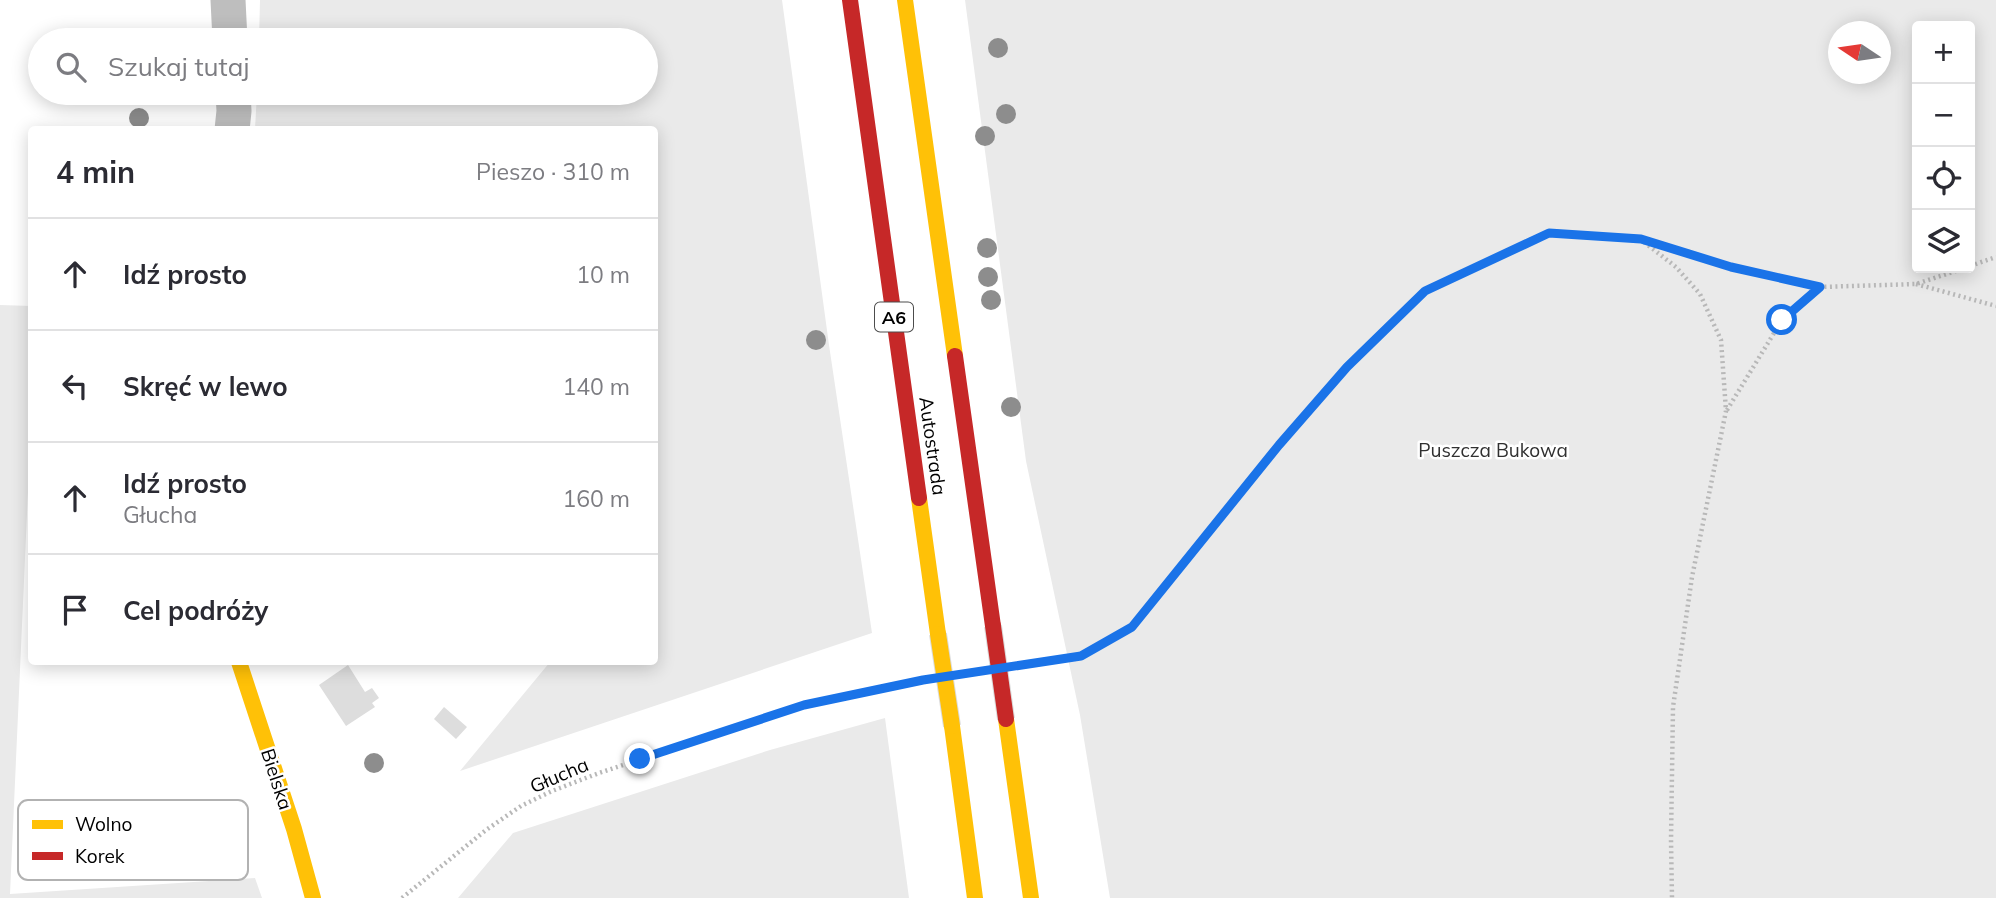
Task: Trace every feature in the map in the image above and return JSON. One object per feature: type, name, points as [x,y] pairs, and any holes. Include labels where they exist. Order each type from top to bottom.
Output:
[{"type":"main road","name":"Autostrada","points":[[850,0],[975,898]]},
{"type":"main road","name":"Autostrada","points":[[905,0],[1031,898]]},
{"type":"main road","name":"Bielska","points":[[240,665],[294,829],[313,898]]},
{"type":"street","points":[[228,0],[229,28]]},
{"type":"street","points":[[232,126],[234,105]]},
{"type":"path","points":[[1028,664],[1081,656],[1132,627],[1279,445],[1347,367],[1425,291],[1549,233],[1641,239],[1731,267],[1820,287],[1916,284],[1950,273]]},
{"type":"path","points":[[1641,239],[1676,267],[1700,294],[1721,340],[1726,411],[1692,577],[1673,707],[1672,898]]},
{"type":"path","points":[[1975,264],[1996,257]]},
{"type":"path","points":[[1916,284],[1996,306]]},
{"type":"path","points":[[1726,411],[1782,320],[1820,287]]},
{"type":"path","name":"Głucha","points":[[402,898],[486,830],[521,806],[552,791],[599,772],[804,705],[923,680]]},
{"type":"green space","points":[[260,0],[782,0],[872,633],[460,771],[548,665],[658,665],[658,126],[255,126],[256,105],[658,105],[658,28],[259,28]]},
{"type":"green space","name":"Puszcza Bukowa","points":[[965,0],[1996,0],[1996,898],[1110,898],[1080,715],[1026,461]]},
{"type":"green space","points":[[0,305],[28,306],[28,491],[10,894],[255,878],[262,898],[0,898]]},
{"type":"green space","points":[[885,718],[909,898],[458,898],[513,833],[770,750]]},
{"type":"building","points":[[348,665],[365,692],[372,688],[379,698],[372,703],[375,707],[346,726],[319,685]]},
{"type":"building","points":[[444,707],[467,727],[456,739],[434,719]]},
{"type":"traffic: slow","points":[[905,0],[955,356]]},
{"type":"traffic: slow","points":[[919,498],[938,634]]},
{"type":"traffic: slow","points":[[938,634],[952,726]]},
{"type":"traffic: slow","points":[[240,665],[294,829],[313,898]]},
{"type":"traffic: slow","points":[[1006,719],[1031,898]]},
{"type":"traffic: slow","points":[[952,726],[975,898]]},
{"type":"traffic: jam","points":[[850,0],[919,498]]},
{"type":"traffic: jam","points":[[955,356],[993,626]]},
{"type":"traffic: jam","points":[[993,626],[1006,719]]},
{"type":"route","points":[[640,759],[804,705],[923,680],[1081,656],[1132,627],[1279,445],[1347,367],[1425,291],[1549,233],[1641,239],[1731,267],[1820,287],[1782,320]]}]
